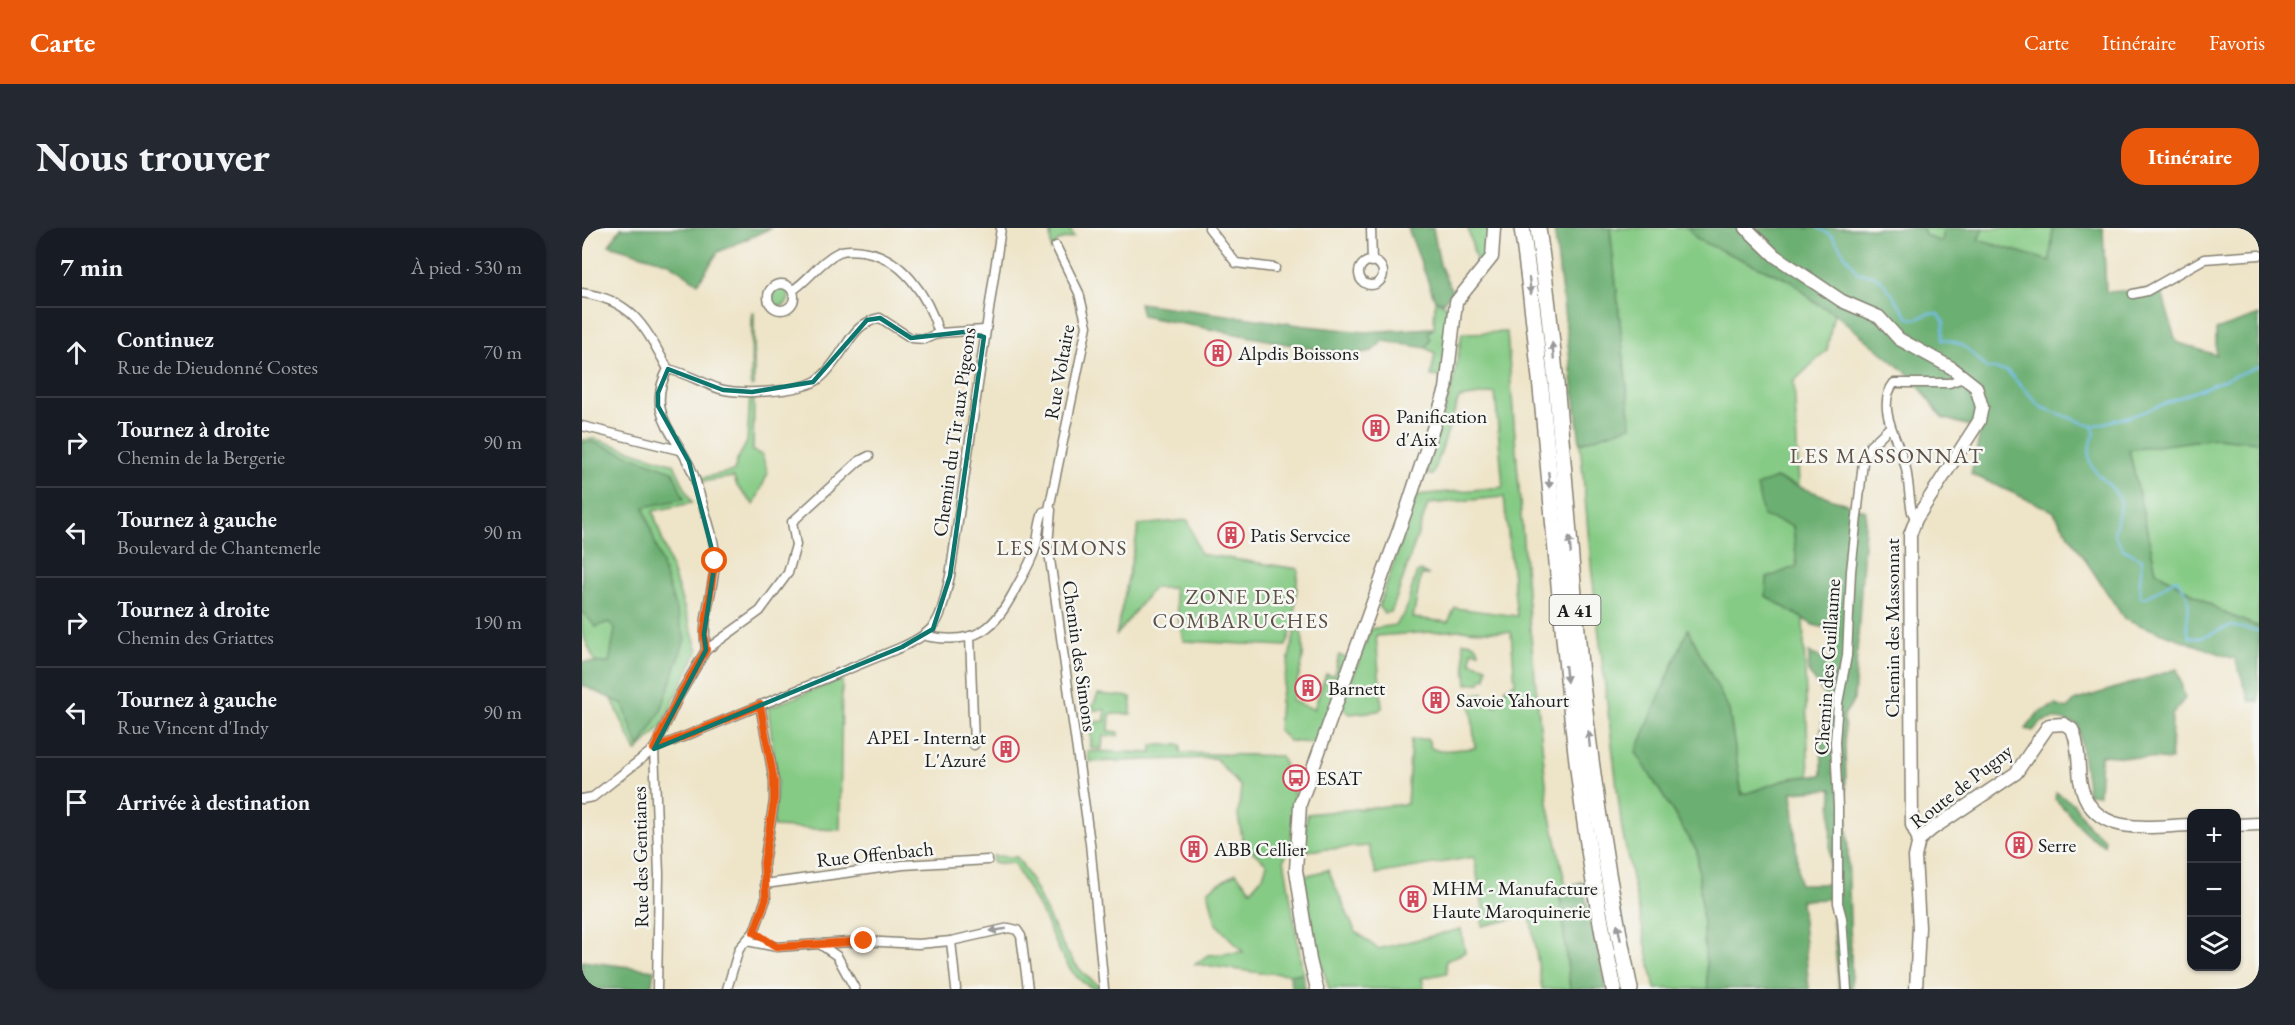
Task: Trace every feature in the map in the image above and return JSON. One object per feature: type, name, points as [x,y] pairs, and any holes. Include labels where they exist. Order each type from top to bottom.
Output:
[{"type":"highway","name":"A 41","points":[[1522,228],[1538,354],[1576,772],[1614,989]]},
{"type":"highway","name":"A 41","points":[[1538,228],[1557,392],[1592,773],[1610,887],[1630,989]]},
{"type":"street","name":"Chemin du Tir aux Pigeons","points":[[926,636],[933,629],[942,608],[950,576],[1001,228]]},
{"type":"street","points":[[1209,228],[1236,263],[1275,268]]},
{"type":"street","points":[[1371,228],[1372,262]]},
{"type":"street","points":[[1317,989],[1310,960],[1296,870],[1300,804],[1407,508],[1446,389],[1456,302],[1492,257],[1494,228]]},
{"type":"street","name":"Chemin des Massonnat","points":[[1746,228],[1775,256],[1842,301],[1879,317],[1899,339],[1952,368],[1976,387],[1979,393],[1982,407],[1979,421],[1916,519],[1910,535],[1912,812],[1923,837]]},
{"type":"street","name":"Rue Voltaire","points":[[1049,509],[1088,326],[1079,293],[1056,246]]},
{"type":"street","points":[[793,290],[839,252],[850,250],[880,254],[899,265],[910,279],[936,321],[939,333]]},
{"type":"street","points":[[2133,294],[2147,291],[2204,259],[2259,255]]},
{"type":"street","points":[[582,293],[605,296],[638,317],[668,369],[730,391],[753,392],[797,387],[813,382],[824,375],[851,335],[867,320],[880,318],[910,338],[925,339],[939,333],[984,334]]},
{"type":"street","points":[[668,369],[658,393],[658,406],[679,450],[689,462],[714,546],[715,561],[704,634],[706,650]]},
{"type":"street","points":[[1916,519],[1912,512],[1907,471],[1899,444],[1889,428],[1890,389],[1894,383],[1949,383],[1964,378]]},
{"type":"street","points":[[582,426],[586,429],[631,436],[679,450]]},
{"type":"street","name":"Chemin des Guillaume","points":[[1847,989],[1842,918],[1838,903],[1836,722],[1847,656],[1851,571],[1863,462],[1870,447],[1889,428]]},
{"type":"street","points":[[654,749],[679,696],[706,650],[741,627],[776,593],[788,573],[796,545],[792,522],[859,461],[869,456]]},
{"type":"street","points":[[582,799],[593,797],[654,749],[926,636],[946,640],[970,636],[991,626],[1003,614],[1032,557],[1041,516],[1049,509]]},
{"type":"street","name":"Chemin des Simons","points":[[1049,509],[1051,513],[1048,545],[1090,843],[1104,989]]},
{"type":"street","points":[[933,629],[946,640]]},
{"type":"street","points":[[970,636],[974,745]]},
{"type":"street","points":[[727,989],[739,949],[754,932],[766,899],[764,863],[774,801],[774,781],[760,705]]},
{"type":"street","name":"Route de Pugny","points":[[1916,989],[1919,921],[1915,857],[1923,837],[2016,773],[2028,758],[2045,728],[2060,723],[2069,726],[2074,734],[2081,784],[2094,812],[2105,820],[2121,825],[2187,825]]},
{"type":"street","name":"Rue des Gentianes","points":[[654,749],[659,964],[657,989]]},
{"type":"street","points":[[2241,825],[2259,824]]},
{"type":"street","name":"Rue Offenbach","points":[[765,884],[903,866],[988,860]]},
{"type":"street","points":[[747,941],[777,947],[864,941],[918,944],[951,941],[997,929],[1017,930],[1022,936],[1028,989]]},
{"type":"street","points":[[754,932],[777,947]]},
{"type":"street","points":[[951,941],[956,989]]},
{"type":"street","points":[[837,956],[846,942]]},
{"type":"street","points":[[821,945],[833,950],[855,989]]},
{"type":"highlighted area","points":[[880,318],[911,338],[964,332],[984,337],[950,576],[933,629],[902,647],[654,749],[706,650],[704,634],[715,561],[689,462],[658,406],[658,393],[668,369],[723,390],[752,392],[813,382],[867,320]]},
{"type":"green space","points":[[621,228],[771,228],[718,252],[698,283],[669,263],[609,245]]},
{"type":"green space","points":[[1050,228],[1069,228],[1074,237],[1058,241],[1051,250]]},
{"type":"green space","points":[[1408,228],[1433,228],[1440,265],[1452,291],[1444,302],[1435,300]]},
{"type":"green space","points":[[1468,228],[1488,228],[1490,254],[1476,261]]},
{"type":"green space","points":[[1554,228],[1610,228],[1631,426],[1580,443]]},
{"type":"green space","points":[[1610,228],[1688,228],[1698,240],[1793,282],[1814,302],[1834,313],[1827,350],[1794,381],[1799,486],[1775,478],[1763,516],[1793,525],[1797,567],[1767,578],[1766,596],[1803,618],[1809,776],[1791,778],[1742,795],[1729,710],[1636,752],[1697,851],[1708,989],[1655,989],[1622,830],[1592,575],[1580,443],[1631,425]]},
{"type":"green space","points":[[1688,228],[1922,228],[1926,236],[1942,242],[1944,228],[1983,228],[1978,240],[2050,261],[2053,228],[2103,228],[2106,292],[2161,289],[2176,342],[2216,355],[2216,330],[2259,315],[2259,442],[2216,438],[2129,450],[2156,571],[2224,613],[2259,627],[2259,701],[2250,701],[2235,659],[2125,620],[2053,511],[1971,474],[1981,429],[1942,418],[1913,378],[1834,313],[1814,302],[1793,282],[1698,240]]},
{"type":"green space","points":[[1922,228],[1944,228],[1942,243],[1926,236]]},
{"type":"green space","points":[[1983,228],[2053,228],[2050,261],[1978,240]]},
{"type":"green space","points":[[776,288],[784,288],[789,293],[787,304],[776,306],[771,301],[771,293]]},
{"type":"green space","points":[[1435,300],[1447,306],[1443,377],[1431,376],[1435,353],[1426,348],[1431,339],[1427,333],[1434,327]]},
{"type":"green space","points":[[1139,303],[1365,332],[1434,328],[1428,333],[1431,339],[1426,348],[1383,341],[1372,351],[1354,354],[1308,348],[1142,316]]},
{"type":"green space","points":[[752,313],[754,313],[754,386],[751,386]]},
{"type":"green space","points":[[1507,332],[1529,618],[1548,803],[1566,887],[1559,890],[1570,989],[1542,989],[1530,915],[1482,926],[1483,908],[1474,857],[1376,874],[1369,846],[1304,851],[1307,814],[1407,804],[1411,740],[1428,739],[1431,748],[1439,751],[1475,748],[1470,695],[1483,693],[1482,701],[1497,706],[1506,688],[1515,683],[1511,632],[1460,630],[1376,636],[1382,708],[1378,711],[1350,714],[1341,707],[1371,629],[1395,625],[1405,613],[1416,574],[1420,571],[1429,575],[1421,575],[1413,618],[1448,622],[1455,608],[1517,616],[1504,497],[1428,504],[1391,612],[1384,613],[1379,606],[1417,495],[1503,487],[1495,393],[1459,398],[1433,475],[1429,475],[1427,468],[1453,383],[1462,333]]},
{"type":"green space","points":[[750,395],[754,395],[753,451],[762,455],[768,473],[754,505],[737,486],[734,477],[700,482],[700,478],[734,471],[747,442]]},
{"type":"green space","points":[[2216,438],[2259,442],[2259,627],[2224,613],[2156,571],[2129,449]]},
{"type":"green space","points":[[595,439],[674,464],[692,503],[653,511],[698,651],[661,727],[636,752],[582,633],[582,440]]},
{"type":"green space","points":[[592,442],[673,471],[684,499],[644,507],[685,639],[661,711],[639,749],[623,704],[582,685],[582,662],[609,663],[615,630],[609,622],[596,627],[582,611],[582,443]]},
{"type":"green space","points":[[1775,478],[1866,511],[1854,700],[1844,715],[1852,989],[1839,989],[1831,899],[1801,900],[1809,989],[1708,989],[1697,851],[1636,752],[1688,629],[1729,710],[1742,795],[1791,778],[1822,775],[1821,732],[1826,697],[1809,673],[1809,653],[1831,661],[1831,629],[1813,625],[1766,596],[1767,578],[1797,566],[1793,526],[1763,516],[1757,486]],"holes":[[[1832,789],[1829,884],[1799,884],[1792,792]]]},
{"type":"green space","points":[[1188,520],[1200,554],[1298,569],[1294,624],[1286,646],[1183,641],[1173,588],[1153,588],[1116,636],[1139,525]]},
{"type":"green space","points":[[1295,630],[1301,632],[1303,659],[1291,701],[1314,709],[1326,674],[1334,676],[1339,655],[1350,660],[1321,744],[1289,741],[1278,730],[1280,701]]},
{"type":"green space","points":[[1463,642],[1471,642],[1477,646],[1479,652],[1472,651],[1471,662],[1487,667],[1486,679],[1481,679],[1481,683],[1467,684]]},
{"type":"green space","points":[[2177,669],[2185,698],[2172,715],[2171,760],[2101,755],[2099,795],[2088,794],[2078,725],[2053,719],[2042,722],[2033,731],[2026,729],[2038,713],[2055,705],[2068,709],[2074,701]]},
{"type":"green space","points":[[842,679],[840,830],[773,827],[777,781],[768,708]]},
{"type":"green space","points":[[1098,694],[1131,697],[1131,714],[1110,714],[1109,731],[1118,732],[1118,736],[1103,736],[1102,749],[1091,748],[1090,722],[1105,721],[1105,710],[1091,710]]},
{"type":"green space","points":[[1152,745],[1181,745],[1181,753],[1281,756],[1294,792],[1290,849],[1284,859],[1303,974],[1261,973],[1195,964],[1208,955],[1243,952],[1216,924],[1208,890],[1236,873],[1251,890],[1263,876],[1267,864],[1243,843],[1238,815],[1241,787],[1215,758],[1089,762],[1088,751],[1152,753]]},
{"type":"green space","points":[[2056,792],[2074,804],[2089,827],[2105,839],[2104,845],[2089,836],[2055,799]]},
{"type":"green space","points":[[993,856],[1017,857],[1027,872],[1064,947],[1087,977],[1101,986],[1101,989],[1090,987],[1072,971],[1013,863],[993,863]]},
{"type":"green space","points":[[1328,870],[1355,931],[1378,949],[1461,929],[1465,952],[1446,961],[1447,973],[1422,978],[1424,989],[1329,989],[1313,934],[1304,876]]},
{"type":"green space","points":[[1582,882],[1607,989],[1570,989],[1559,889]]},
{"type":"green space","points":[[582,961],[654,970],[651,989],[582,989]]},
{"type":"green space","points":[[1290,974],[1303,974],[1305,989],[1291,989]]},
{"type":"waterway","points":[[1818,228],[1832,236],[1858,273],[1873,275],[1884,283],[1909,318],[1918,319],[1929,313],[1939,314],[1944,322],[1942,340],[1963,346],[1987,368],[2007,371],[2041,407],[2092,426],[2095,433],[2090,446],[2091,464],[2121,501],[2114,534],[2123,549],[2142,559],[2139,593],[2142,598],[2177,579],[2184,589],[2189,604],[2187,623],[2190,638],[2200,638],[2230,626],[2259,631]]},
{"type":"waterway","points":[[2093,426],[2141,413],[2259,366]]},
{"type":"place","name":"Alpdis Boissons","points":[[1218,353]]},
{"type":"place","name":"Panification d'Aix","points":[[1376,428]]},
{"type":"place","name":"Patis Servcice","points":[[1231,535]]},
{"type":"place","name":"Barnett","points":[[1308,688]]},
{"type":"place","name":"Savoie Yahourt","points":[[1436,700]]},
{"type":"place","name":"APEI - Internat L'Azuré","points":[[1006,749]]},
{"type":"place","name":"ESAT","points":[[1296,778]]},
{"type":"place","name":"Serre","points":[[2019,845]]},
{"type":"place","name":"ABB Cellier","points":[[1194,849]]},
{"type":"place","name":"MHM - Manufacture Haute Maroquinerie","points":[[1413,899]]},
{"type":"district","name":"LES MASSONNAT","points":[[1887,455]]},
{"type":"district","name":"LES SIMONS","points":[[1062,547]]},
{"type":"district","name":"ZONE DES COMBARUCHES","points":[[1241,608]]},
{"type":"route","points":[[715,561],[704,634],[706,650],[679,696],[654,749],[760,705],[774,781],[774,801],[764,863],[766,899],[754,932],[762,940],[777,947],[864,941]]}]
